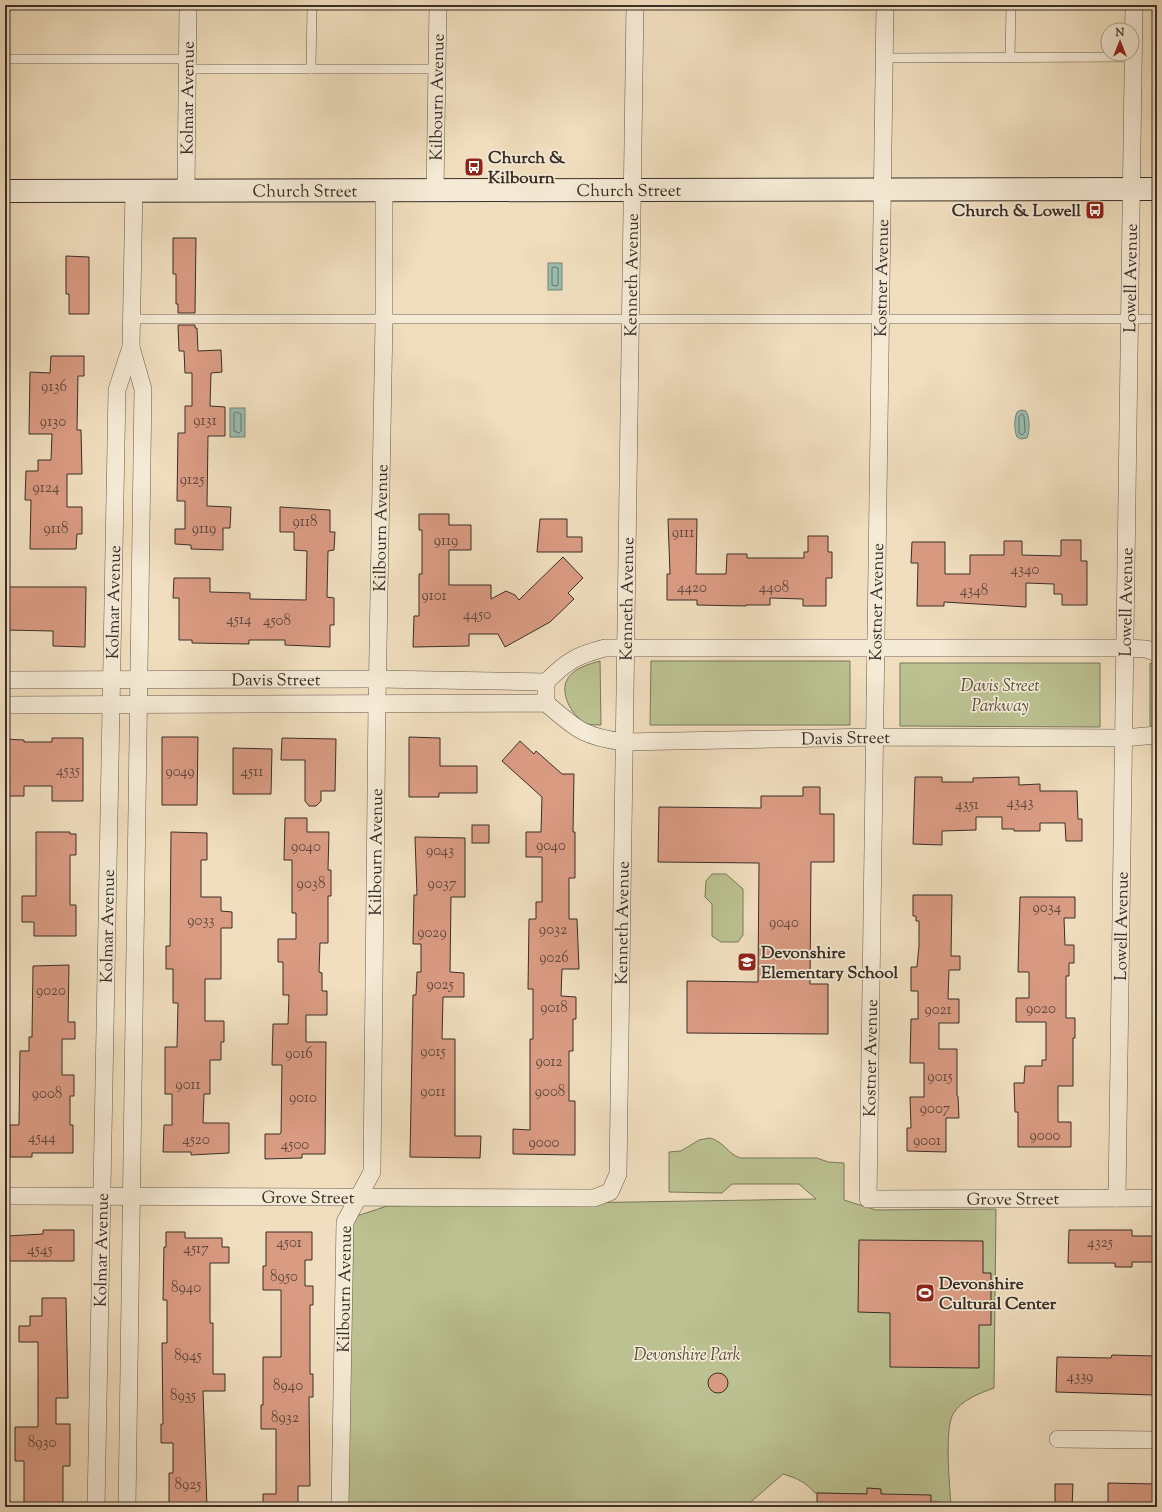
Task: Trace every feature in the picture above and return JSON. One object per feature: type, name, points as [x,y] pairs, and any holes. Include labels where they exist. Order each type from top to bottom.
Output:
[{"type":"street","name":"Kolmar Avenue","points":[[186,190],[188,5]]},
{"type":"street","name":"Kilbourn Avenue","points":[[435,190],[438,5]]},
{"type":"street","name":"Kenneth Avenue","points":[[610,1192],[618,1174],[635,5]]},
{"type":"street","name":"Kostner Avenue","points":[[868,1199],[885,5]]},
{"type":"street","name":"Lowell Avenue","points":[[1134,5],[1134,22]]},
{"type":"street","name":"Lowell Avenue","points":[[1116,1198],[1134,62]]},
{"type":"street","name":"Church Street","points":[[5,191],[1157,189]]},
{"type":"street","name":"Kilbourn Avenue","points":[[340,1507],[345,1222],[372,1172],[377,679],[384,321],[384,190]]},
{"type":"street","name":"Kolmar Avenue","points":[[96,1507],[101,1197],[113,679],[117,390],[131,347],[134,191]]},
{"type":"street","name":"Kolmar Avenue","points":[[127,1507],[130,1197],[143,389],[131,347]]},
{"type":"street","points":[[546,703],[546,682],[564,664],[583,654],[605,648],[1125,648],[1146,650],[1157,653]]},
{"type":"street","name":"Davis Street","points":[[5,680],[377,679],[546,682]]},
{"type":"street","name":"Davis Street","points":[[5,705],[546,703],[570,724],[585,734],[602,739],[624,742],[874,737],[1123,738],[1157,735]]},
{"type":"street","name":"Grove Street","points":[[5,1196],[594,1198],[610,1192]]},
{"type":"street","name":"Grove Street","points":[[868,1199],[1157,1198]]},
{"type":"street","points":[[1058,1440],[1157,1440]]},
{"type":"lane","points":[[311,69],[312,5]]},
{"type":"lane","points":[[1010,58],[1011,5]]},
{"type":"lane","points":[[884,58],[1100,57]]},
{"type":"lane","points":[[5,59],[311,69],[436,69]]},
{"type":"lane","points":[[132,319],[630,321],[1004,318],[1157,319]]},
{"type":"green space","points":[[600,661],[601,725],[591,725],[585,723],[572,711],[565,694],[565,688],[568,677],[576,670]]},
{"type":"green space","points":[[651,661],[850,661],[850,725],[650,725]]},
{"type":"green space","name":"Davis Street Parkway","points":[[900,663],[1100,663],[1100,727],[900,726]]},
{"type":"green space","points":[[1150,663],[1157,665],[1157,725],[1150,726]]},
{"type":"green space","points":[[712,874],[726,874],[743,889],[743,935],[738,942],[721,942],[712,936],[712,904],[705,897],[706,881]]},
{"type":"green space","name":"Devonshire Park","points":[[710,1138],[740,1158],[817,1158],[828,1162],[844,1163],[844,1200],[876,1210],[996,1209],[994,1388],[966,1401],[956,1409],[950,1422],[948,1445],[951,1507],[947,1503],[881,1494],[880,1489],[868,1488],[867,1494],[815,1493],[800,1481],[783,1474],[745,1507],[347,1507],[351,1218],[387,1206],[816,1199],[799,1184],[732,1184],[722,1193],[669,1192],[669,1152],[681,1151],[699,1140]]},
{"type":"water","points":[[548,263],[562,263],[562,290],[548,290]]},
{"type":"water","points":[[230,408],[245,408],[245,437],[230,437]]},
{"type":"water","points":[[1021,410],[1026,411],[1029,432],[1027,438],[1021,439],[1017,437],[1015,431],[1015,418],[1017,412]]},
{"type":"building","points":[[173,238],[196,238],[195,313],[178,313],[178,304],[176,304],[176,274],[173,274]]},
{"type":"building","points":[[66,256],[89,257],[89,314],[69,314],[69,294],[66,294]]},
{"type":"building","points":[[178,325],[195,325],[195,328],[197,328],[198,351],[221,350],[222,372],[211,373],[210,406],[225,407],[225,436],[208,436],[207,506],[231,507],[230,528],[223,528],[223,550],[191,549],[191,545],[175,544],[175,529],[185,529],[185,501],[177,501],[178,433],[185,433],[185,406],[192,406],[192,373],[185,373],[184,351],[179,351]]},
{"type":"building","points":[[51,356],[84,356],[84,376],[78,376],[77,430],[81,430],[82,474],[67,474],[67,507],[82,507],[82,534],[77,534],[76,549],[30,549],[31,500],[25,500],[26,471],[38,471],[38,460],[51,460],[52,434],[29,434],[30,372],[50,373]]},
{"type":"building","points":[[280,507],[330,510],[330,532],[335,532],[334,550],[328,551],[327,597],[334,598],[334,625],[330,625],[330,647],[285,645],[285,640],[249,640],[249,644],[192,643],[192,640],[179,640],[179,598],[173,598],[174,578],[210,578],[210,592],[250,593],[250,599],[306,600],[307,551],[294,550],[294,532],[280,532]]},
{"type":"building","points":[[419,514],[449,514],[449,525],[471,525],[471,550],[449,550],[449,585],[491,585],[491,599],[506,591],[515,595],[519,600],[563,557],[583,578],[568,593],[574,599],[550,622],[505,647],[498,634],[469,634],[469,646],[413,647],[414,616],[419,616],[419,574],[422,574],[422,530],[419,530]]},
{"type":"building","points":[[540,519],[567,519],[567,537],[582,537],[582,552],[537,552]]},
{"type":"building","points":[[668,519],[697,519],[696,574],[726,574],[727,554],[747,554],[747,558],[804,558],[804,552],[808,552],[808,536],[828,536],[828,552],[832,552],[832,578],[826,578],[826,606],[803,606],[803,599],[770,598],[770,605],[746,606],[697,605],[697,600],[667,600],[667,574],[670,574]]},
{"type":"building","points":[[1061,540],[1081,540],[1081,561],[1087,561],[1087,605],[1062,605],[1062,594],[1054,594],[1054,584],[1026,583],[1026,607],[944,602],[944,606],[917,606],[918,563],[911,563],[912,542],[945,542],[945,574],[970,574],[970,555],[1004,555],[1004,541],[1022,541],[1022,555],[1061,556]]},
{"type":"building","points":[[5,587],[86,587],[85,647],[53,646],[53,631],[5,630]]},
{"type":"building","points":[[162,737],[198,737],[197,805],[162,805]]},
{"type":"building","points":[[409,737],[440,738],[440,766],[477,766],[477,793],[439,793],[439,797],[409,797]]},
{"type":"building","points":[[52,738],[83,738],[83,801],[52,801],[52,786],[24,786],[24,796],[5,796],[5,739],[24,740],[24,742],[52,742]]},
{"type":"building","points":[[282,738],[336,739],[335,791],[321,791],[321,801],[316,806],[309,806],[305,801],[305,760],[281,760]]},
{"type":"building","points":[[520,741],[534,754],[536,751],[562,774],[574,774],[573,832],[575,832],[575,878],[569,878],[569,919],[577,919],[579,969],[562,969],[561,996],[576,997],[576,1019],[573,1019],[573,1051],[569,1051],[569,1101],[575,1101],[575,1155],[513,1154],[513,1129],[530,1130],[530,1039],[533,1039],[533,989],[528,989],[529,919],[536,919],[536,902],[542,902],[542,857],[526,857],[526,832],[541,832],[542,797],[502,761]]},
{"type":"building","points":[[233,748],[272,749],[271,794],[233,794]]},
{"type":"building","points":[[915,777],[942,777],[942,782],[973,782],[973,778],[1019,777],[1019,785],[1040,784],[1040,791],[1077,791],[1078,819],[1082,819],[1082,841],[1066,841],[1065,823],[1040,823],[1040,831],[1014,831],[1014,829],[1002,829],[1002,817],[976,817],[976,830],[942,831],[942,845],[913,844]]},
{"type":"building","points":[[803,787],[820,787],[820,814],[834,814],[834,862],[811,862],[810,984],[828,984],[828,1034],[687,1033],[687,981],[758,982],[759,863],[658,862],[659,807],[761,808],[761,796],[803,796]]},
{"type":"building","points":[[285,818],[307,818],[307,832],[329,832],[328,870],[331,870],[331,896],[328,896],[328,943],[320,943],[319,972],[322,973],[322,991],[327,991],[327,1015],[306,1015],[306,1042],[326,1042],[325,1154],[302,1154],[302,1158],[265,1159],[265,1134],[280,1134],[281,1132],[282,1065],[272,1065],[273,1024],[288,1024],[289,995],[283,995],[283,962],[278,962],[278,939],[296,939],[296,913],[292,913],[292,860],[284,860]]},
{"type":"building","points":[[472,825],[489,825],[489,843],[472,843]]},
{"type":"building","points":[[36,832],[70,832],[70,834],[76,834],[76,855],[70,855],[70,905],[76,905],[76,936],[34,936],[34,922],[22,922],[22,896],[36,896]]},
{"type":"building","points":[[171,832],[207,833],[207,860],[201,860],[201,897],[221,897],[221,911],[232,912],[232,928],[221,928],[221,979],[205,979],[205,1021],[224,1021],[224,1042],[221,1042],[221,1060],[210,1060],[210,1094],[204,1094],[203,1123],[229,1123],[229,1153],[191,1155],[191,1152],[163,1152],[164,1125],[172,1125],[172,1094],[165,1094],[165,1047],[177,1047],[178,1003],[173,1003],[173,969],[166,969],[166,946],[170,946]]},
{"type":"building","points":[[415,837],[465,838],[465,897],[451,897],[450,972],[464,973],[464,997],[443,997],[442,1039],[455,1039],[455,1136],[481,1136],[480,1158],[410,1157],[413,995],[416,995],[417,972],[421,972],[421,944],[413,944],[414,895],[417,895]]},
{"type":"building","points":[[913,895],[952,895],[951,956],[960,956],[960,970],[949,970],[948,999],[959,999],[959,1023],[939,1023],[939,1049],[957,1049],[957,1096],[959,1118],[946,1118],[946,1152],[907,1151],[907,1128],[911,1128],[910,1097],[924,1097],[924,1063],[910,1063],[911,1019],[918,1019],[918,991],[911,991],[911,967],[917,967],[919,946],[919,921],[916,921],[916,916],[913,916]]},
{"type":"building","points":[[1020,897],[1075,897],[1075,918],[1064,918],[1065,945],[1074,945],[1074,963],[1069,963],[1069,976],[1066,976],[1066,1018],[1075,1018],[1075,1038],[1073,1038],[1073,1086],[1058,1086],[1058,1122],[1071,1122],[1071,1147],[1018,1147],[1018,1112],[1015,1112],[1014,1083],[1024,1083],[1025,1066],[1042,1066],[1042,1060],[1046,1060],[1046,1022],[1016,1022],[1016,998],[1029,998],[1029,972],[1018,972]]},
{"type":"building","points":[[69,965],[68,1022],[75,1022],[75,1039],[62,1039],[62,1075],[74,1075],[74,1096],[70,1096],[70,1125],[73,1125],[73,1153],[32,1153],[32,1157],[10,1157],[10,1125],[19,1125],[20,1051],[29,1051],[29,1037],[32,1037],[33,966]]},
{"type":"building","points":[[43,1230],[74,1230],[74,1261],[7,1261],[7,1236],[43,1234]]},
{"type":"building","points":[[1069,1230],[1132,1230],[1132,1236],[1157,1236],[1157,1262],[1132,1262],[1132,1267],[1115,1267],[1115,1263],[1068,1263]]},
{"type":"building","points":[[166,1232],[185,1232],[185,1238],[222,1238],[222,1247],[229,1247],[229,1263],[210,1263],[210,1323],[213,1323],[213,1374],[225,1374],[225,1391],[203,1391],[207,1507],[169,1507],[169,1473],[173,1473],[173,1443],[161,1443],[161,1424],[163,1424],[162,1343],[167,1343],[167,1300],[163,1300],[164,1247],[166,1247]]},
{"type":"building","points":[[266,1232],[312,1232],[312,1260],[305,1260],[305,1286],[313,1286],[313,1305],[310,1305],[310,1374],[313,1374],[313,1397],[309,1397],[310,1486],[298,1486],[298,1507],[263,1507],[263,1494],[276,1494],[276,1429],[261,1429],[261,1405],[263,1405],[263,1357],[281,1357],[281,1290],[263,1290],[263,1266],[266,1266]]},
{"type":"building","name":"Devonshire Cultural Center","points":[[859,1240],[983,1241],[983,1273],[991,1273],[991,1325],[979,1325],[979,1368],[890,1367],[890,1313],[858,1312]]},
{"type":"building","points":[[42,1298],[66,1298],[68,1398],[56,1398],[56,1424],[70,1424],[70,1466],[63,1466],[63,1503],[57,1503],[57,1507],[31,1507],[31,1503],[24,1503],[24,1461],[15,1461],[15,1427],[38,1427],[38,1342],[19,1342],[19,1326],[30,1326],[30,1316],[42,1316]]},
{"type":"building","points":[[1112,1355],[1155,1356],[1154,1395],[1056,1392],[1057,1357],[1111,1358]]},
{"type":"building","points":[[718,1373],[725,1376],[728,1383],[725,1390],[718,1393],[711,1390],[708,1383],[711,1376]]},
{"type":"building","points":[[1108,1483],[1155,1484],[1154,1504],[1141,1504],[1141,1507],[1108,1507]]},
{"type":"building","points":[[1055,1484],[1073,1484],[1072,1507],[1055,1507]]},
{"type":"building","points":[[867,1488],[881,1489],[881,1494],[931,1495],[931,1507],[817,1507],[817,1493],[867,1494]]},
{"type":"place","name":"Church & Kilbourn","points":[[474,167]]},
{"type":"place","name":"Church & Lowell","points":[[1095,210]]},
{"type":"place","name":"Devonshire Elementary School","points":[[747,962]]},
{"type":"place","name":"Devonshire Cultural Center","points":[[925,1293]]}]
